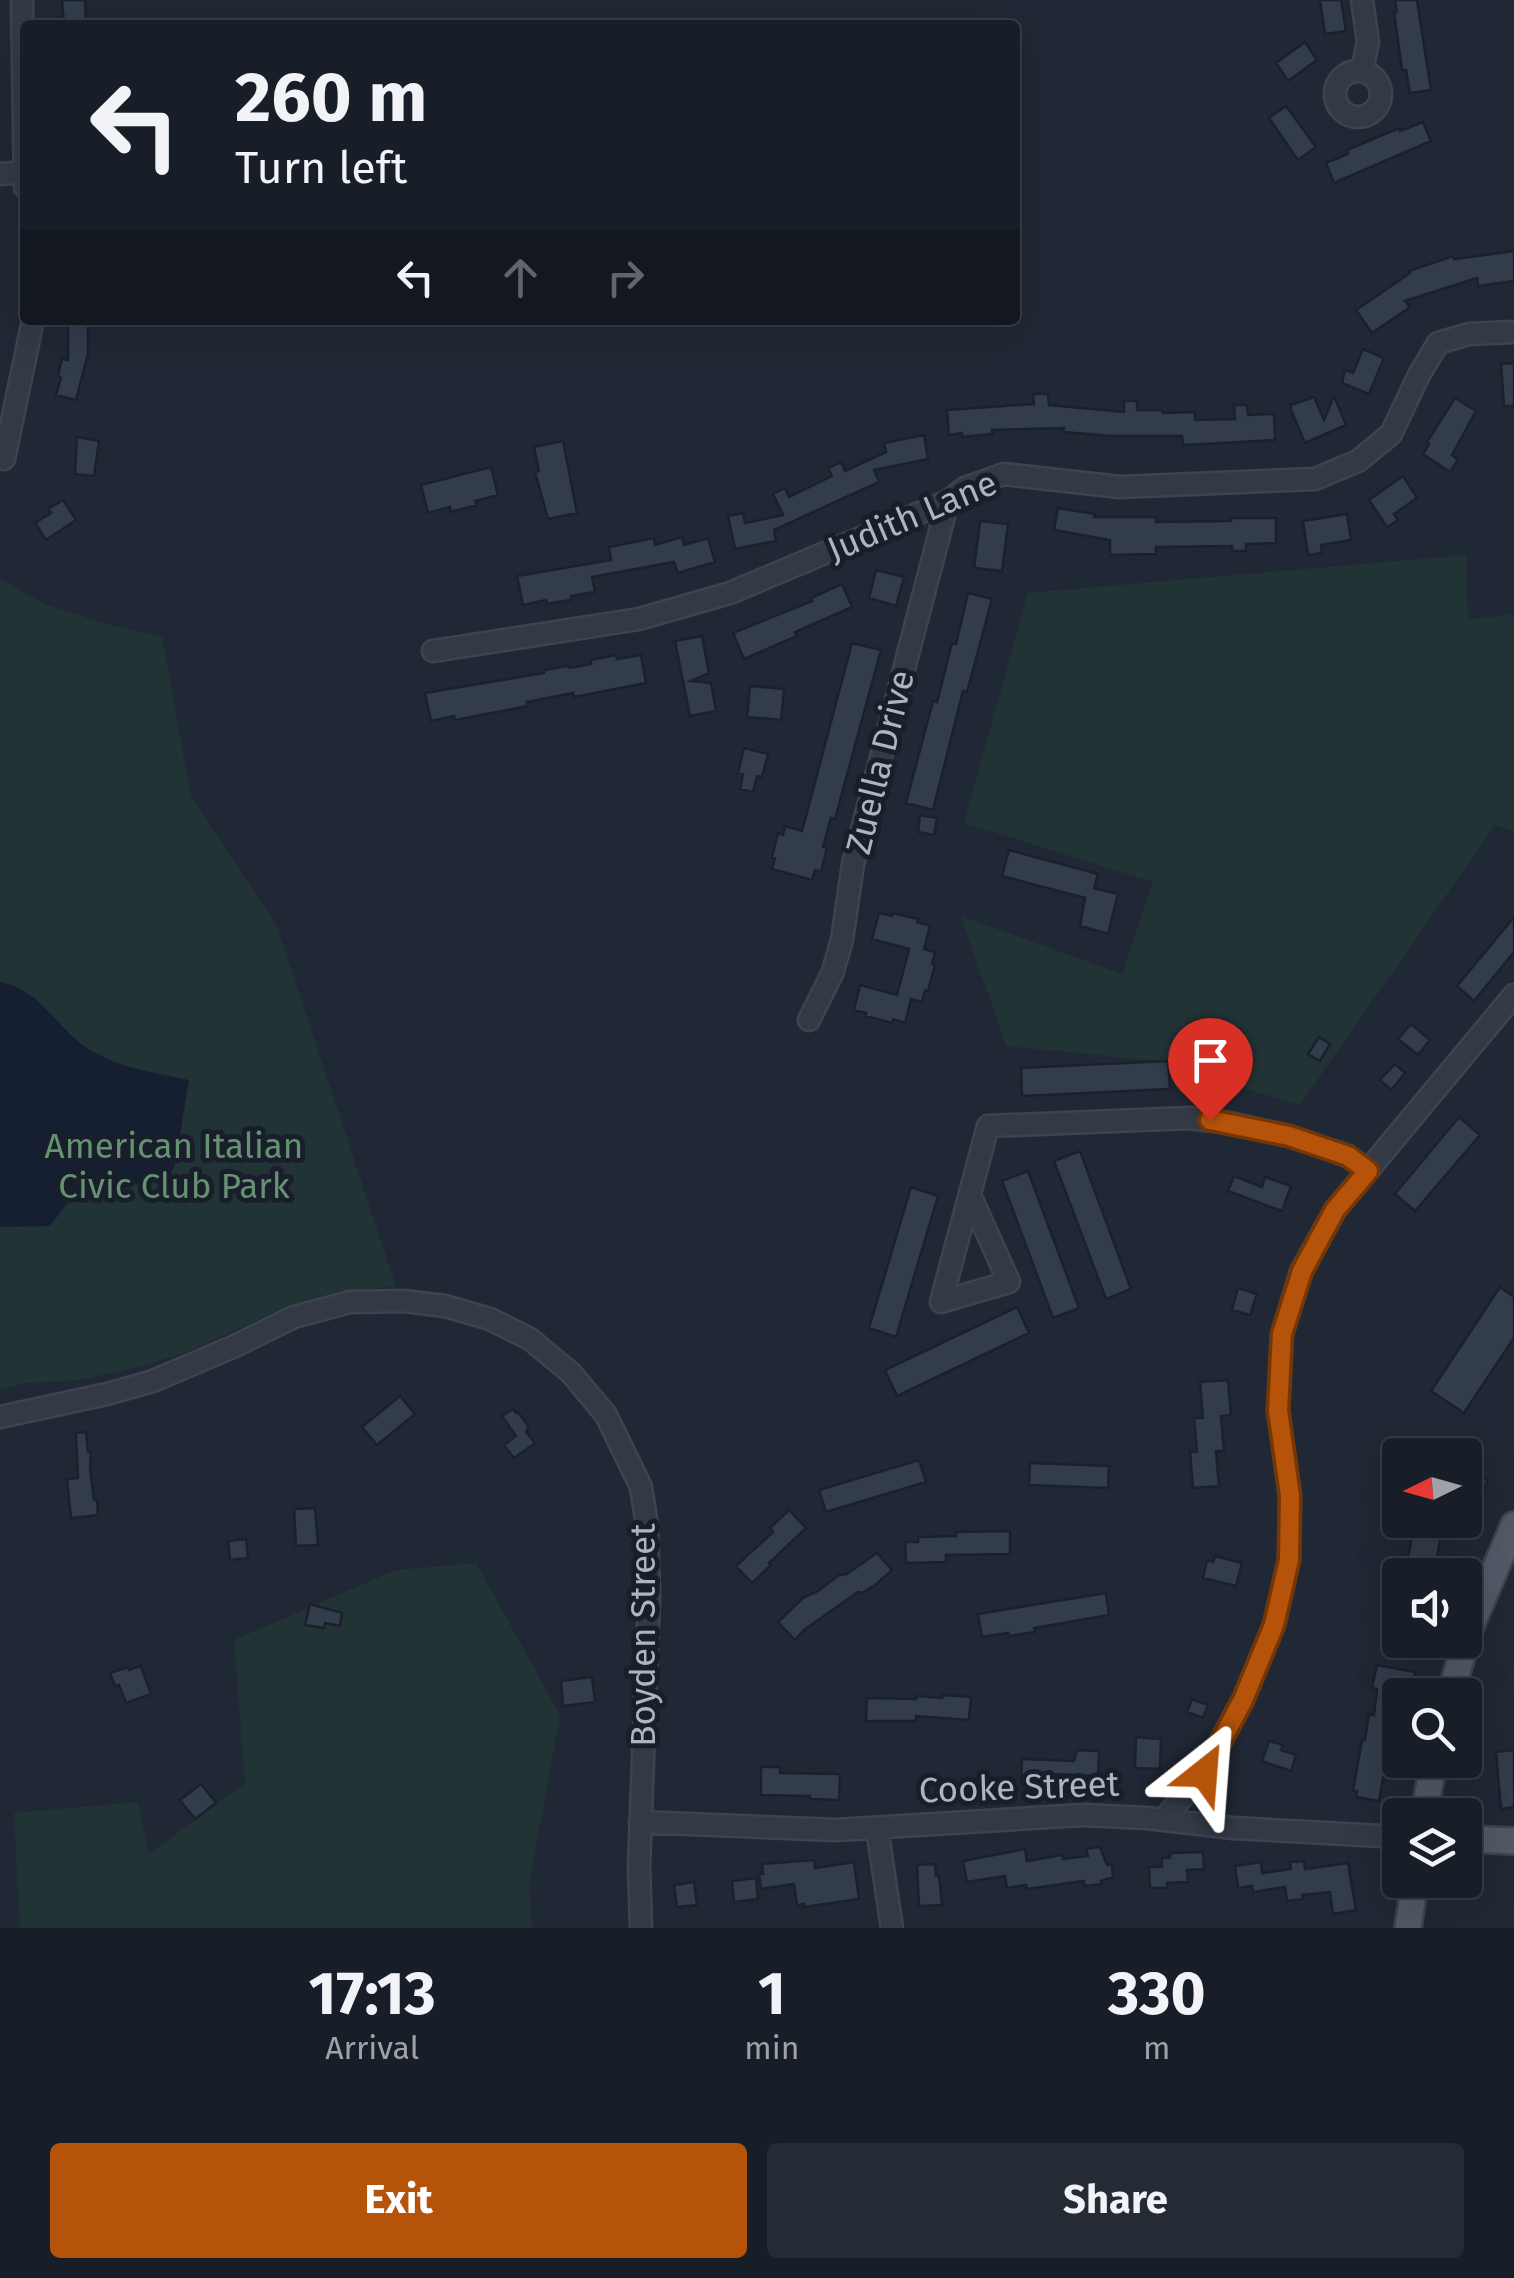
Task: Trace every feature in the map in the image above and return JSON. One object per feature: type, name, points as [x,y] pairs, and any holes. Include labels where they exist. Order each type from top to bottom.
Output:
[{"type":"main road","points":[[1455,1678],[1477,1610],[1514,1525]]},
{"type":"main road","points":[[1482,1840],[1514,1841]]},
{"type":"main road","points":[[1408,1928],[1412,1898]]},
{"type":"street","points":[[1362,0],[1368,42],[1362,72]]},
{"type":"street","points":[[4,459],[32,325]]},
{"type":"street","name":"Judith Lane","points":[[432,651],[640,619],[730,593],[948,502],[966,488],[1004,474],[1120,487],[1315,479],[1358,462],[1390,434],[1418,375],[1438,344],[1469,334],[1514,332]]},
{"type":"street","name":"Zuella Drive","points":[[809,1020],[832,974],[842,940],[853,864],[948,502]]},
{"type":"street","points":[[1163,1820],[1204,1773],[1243,1700],[1274,1625],[1289,1560],[1290,1496],[1278,1410],[1282,1334],[1302,1271],[1335,1210],[1514,996]]},
{"type":"street","points":[[970,1195],[1009,1282],[941,1302],[988,1126],[1189,1118],[1289,1136],[1348,1156],[1368,1171]]},
{"type":"street","name":"Boyden Street","points":[[0,1417],[153,1381],[294,1317],[350,1302],[404,1301],[445,1306],[490,1319],[530,1339],[570,1374],[606,1415],[641,1488],[647,1526],[649,1597],[640,1822],[641,1928]]},
{"type":"street","name":"Cooke Street","points":[[640,1822],[836,1830],[1104,1815],[1233,1828],[1382,1835]]},
{"type":"street","points":[[878,1828],[892,1928]]},
{"type":"green space","points":[[1466,555],[1468,620],[1514,614],[1514,832],[1495,825],[1300,1105],[1149,1060],[1006,1046],[961,916],[1122,974],[1153,882],[964,823],[1028,593]]},
{"type":"green space","name":"American Italian Civic Club Park","points":[[0,579],[46,605],[162,637],[191,797],[276,925],[396,1286],[340,1293],[286,1307],[187,1352],[138,1367],[0,1390]]},
{"type":"green space","points":[[476,1563],[560,1715],[529,1885],[532,1928],[20,1928],[14,1813],[138,1802],[149,1854],[245,1783],[234,1640],[396,1570]]},
{"type":"water","points":[[0,982],[34,998],[79,1042],[104,1057],[189,1080],[175,1165],[169,1175],[139,1184],[93,1176],[50,1226],[0,1227]]},
{"type":"building","points":[[62,0],[85,0],[86,20],[64,20]]},
{"type":"building","points":[[1320,0],[1341,0],[1346,31],[1325,34]]},
{"type":"building","points":[[1395,0],[1417,0],[1431,90],[1410,93],[1406,70],[1402,70]]},
{"type":"building","points":[[1305,42],[1317,60],[1288,81],[1276,63]]},
{"type":"building","points":[[1286,106],[1316,147],[1298,160],[1269,118]]},
{"type":"building","points":[[1423,122],[1431,141],[1334,183],[1326,163],[1399,128],[1400,131]]},
{"type":"building","points":[[1514,251],[1514,281],[1478,286],[1477,278],[1405,301],[1410,307],[1372,333],[1356,310],[1409,271],[1453,256],[1454,259]]},
{"type":"building","points":[[68,325],[88,325],[88,353],[76,400],[56,395],[62,359],[68,360]]},
{"type":"building","points":[[1363,349],[1384,358],[1369,394],[1342,383],[1345,370],[1353,373]]},
{"type":"building","points":[[1514,363],[1514,406],[1504,406],[1501,364]]},
{"type":"building","points":[[1033,394],[1048,394],[1049,405],[1124,412],[1124,401],[1137,401],[1137,410],[1195,412],[1195,420],[1235,419],[1234,405],[1247,405],[1248,415],[1274,414],[1275,440],[1183,445],[1182,436],[1111,436],[1063,432],[1064,428],[949,435],[947,410],[1034,404]]},
{"type":"building","points":[[1334,396],[1346,425],[1305,443],[1291,405],[1314,397],[1324,420]]},
{"type":"building","points":[[1455,398],[1476,411],[1452,455],[1458,460],[1450,472],[1423,454]]},
{"type":"building","points":[[924,435],[928,459],[874,470],[879,482],[774,530],[776,541],[735,549],[728,516],[743,513],[745,523],[783,515],[773,494],[785,488],[789,497],[832,476],[828,468],[841,462],[845,471],[886,452],[884,443]]},
{"type":"building","points":[[77,437],[99,441],[94,476],[75,474]]},
{"type":"building","points":[[563,441],[577,513],[548,519],[535,472],[539,471],[534,447]]},
{"type":"building","points":[[491,467],[498,495],[450,512],[450,507],[428,513],[421,485]]},
{"type":"building","points":[[1403,476],[1417,498],[1394,514],[1398,520],[1387,527],[1369,500]]},
{"type":"building","points":[[63,500],[76,520],[46,540],[35,523]]},
{"type":"building","points":[[1058,508],[1095,514],[1094,517],[1156,517],[1156,522],[1276,518],[1276,543],[1246,544],[1246,551],[1232,551],[1232,546],[1156,547],[1156,554],[1110,555],[1110,540],[1054,530]]},
{"type":"building","points":[[1347,514],[1351,540],[1321,545],[1322,553],[1308,555],[1303,521]]},
{"type":"building","points":[[980,521],[1008,524],[1002,571],[974,568]]},
{"type":"building","points":[[682,537],[684,545],[708,538],[715,562],[678,573],[674,562],[592,577],[595,592],[571,596],[571,600],[523,605],[517,576],[611,560],[609,547],[654,538],[655,545]]},
{"type":"building","points":[[876,570],[904,577],[896,606],[869,598]]},
{"type":"building","points":[[842,584],[852,607],[744,659],[733,633],[812,601],[811,598]]},
{"type":"building","points":[[968,593],[992,599],[967,692],[963,691],[933,810],[906,803]]},
{"type":"building","points":[[702,636],[709,673],[691,681],[711,683],[716,711],[690,716],[675,641]]},
{"type":"building","points":[[852,643],[881,650],[835,819],[831,818],[823,847],[827,848],[821,872],[815,870],[812,880],[772,869],[772,857],[778,833],[783,835],[785,826],[802,831]]},
{"type":"building","points":[[616,655],[617,659],[641,655],[646,683],[574,697],[573,693],[455,720],[454,716],[431,721],[425,693],[591,664],[591,660]]},
{"type":"building","points":[[750,686],[784,689],[781,720],[747,717]]},
{"type":"building","points":[[744,748],[768,754],[753,792],[740,789],[743,774],[738,773]]},
{"type":"building","points":[[920,815],[937,818],[934,835],[918,832]]},
{"type":"building","points":[[1009,850],[1098,874],[1094,888],[1118,894],[1108,934],[1080,926],[1085,898],[1002,876]]},
{"type":"building","points":[[879,913],[918,919],[917,922],[930,926],[924,949],[935,952],[935,965],[928,991],[925,990],[922,1002],[911,999],[905,1023],[893,1019],[892,1023],[854,1010],[860,985],[897,995],[909,949],[872,939]]},
{"type":"building","points":[[1514,917],[1514,952],[1474,1001],[1457,986]]},
{"type":"building","points":[[1411,1024],[1430,1040],[1418,1055],[1398,1039]]},
{"type":"building","points":[[1319,1037],[1330,1044],[1320,1061],[1308,1054]]},
{"type":"building","points":[[1168,1061],[1170,1089],[1022,1096],[1021,1068]]},
{"type":"building","points":[[1395,1064],[1405,1073],[1391,1090],[1380,1080]]},
{"type":"building","points":[[1459,1117],[1480,1135],[1415,1211],[1395,1194]]},
{"type":"building","points":[[1080,1151],[1131,1289],[1106,1299],[1054,1161]]},
{"type":"building","points":[[1028,1171],[1079,1308],[1053,1318],[1002,1181]]},
{"type":"building","points":[[1234,1176],[1262,1187],[1265,1177],[1291,1186],[1282,1211],[1228,1191]]},
{"type":"building","points":[[911,1187],[938,1196],[896,1337],[869,1328]]},
{"type":"building","points":[[1500,1287],[1514,1297],[1514,1338],[1464,1413],[1431,1391]]},
{"type":"building","points":[[1238,1288],[1257,1294],[1250,1315],[1232,1310]]},
{"type":"building","points":[[1017,1307],[1029,1333],[897,1396],[885,1370]]},
{"type":"building","points":[[1228,1380],[1231,1415],[1221,1416],[1224,1451],[1216,1451],[1219,1486],[1193,1488],[1190,1452],[1197,1452],[1194,1418],[1203,1418],[1200,1382]]},
{"type":"building","points":[[400,1396],[415,1414],[377,1445],[362,1427]]},
{"type":"building","points":[[513,1409],[529,1427],[526,1432],[535,1443],[514,1458],[504,1445],[516,1436],[502,1416]]},
{"type":"building","points":[[86,1432],[98,1515],[71,1518],[67,1479],[78,1478],[76,1433]]},
{"type":"building","points":[[919,1460],[926,1482],[826,1512],[819,1490]]},
{"type":"building","points":[[1030,1463],[1109,1466],[1108,1488],[1029,1485]]},
{"type":"building","points":[[315,1508],[318,1545],[296,1546],[294,1509]]},
{"type":"building","points":[[789,1510],[806,1528],[752,1583],[736,1566],[773,1532],[770,1528]]},
{"type":"building","points":[[1010,1531],[1010,1554],[946,1555],[946,1562],[906,1563],[905,1542],[918,1542],[918,1537]]},
{"type":"building","points":[[1412,1538],[1440,1538],[1437,1558],[1408,1558]]},
{"type":"building","points":[[246,1539],[248,1558],[230,1560],[228,1541]]},
{"type":"building","points":[[877,1553],[892,1570],[875,1585],[858,1592],[795,1640],[778,1622],[803,1598]]},
{"type":"building","points":[[1215,1556],[1242,1563],[1236,1586],[1203,1578],[1207,1560],[1213,1562]]},
{"type":"building","points":[[1106,1593],[1109,1615],[1034,1628],[1035,1632],[982,1637],[978,1614]]},
{"type":"building","points":[[310,1604],[342,1613],[340,1626],[305,1625]]},
{"type":"building","points":[[1377,1665],[1415,1672],[1414,1678],[1382,1678],[1383,1778],[1379,1801],[1356,1797],[1357,1791],[1353,1791],[1369,1714],[1374,1715],[1377,1689],[1372,1688]]},
{"type":"building","points":[[141,1666],[151,1694],[126,1703],[110,1673]]},
{"type":"building","points":[[592,1677],[595,1702],[563,1706],[561,1681]]},
{"type":"building","points":[[971,1697],[969,1720],[916,1716],[916,1721],[866,1721],[867,1698]]},
{"type":"building","points":[[1192,1699],[1208,1705],[1203,1718],[1187,1712]]},
{"type":"building","points":[[1136,1737],[1161,1739],[1160,1769],[1135,1768]]},
{"type":"building","points":[[1269,1741],[1296,1755],[1291,1771],[1262,1761]]},
{"type":"building","points":[[1077,1750],[1099,1751],[1098,1776],[1053,1774],[1053,1785],[1021,1783],[1022,1759],[1074,1761]]},
{"type":"building","points":[[1514,1750],[1514,1807],[1501,1809],[1496,1752]]},
{"type":"building","points":[[761,1767],[780,1767],[780,1773],[840,1774],[839,1800],[761,1795]]},
{"type":"building","points":[[201,1784],[216,1803],[195,1819],[180,1800]]},
{"type":"building","points":[[1100,1847],[1107,1865],[1112,1865],[1113,1877],[1101,1881],[1102,1884],[1085,1886],[1084,1881],[1007,1888],[1005,1876],[967,1882],[963,1861],[1025,1849],[1027,1861],[1062,1855],[1063,1859],[1088,1856],[1086,1849]]},
{"type":"building","points":[[1203,1852],[1204,1869],[1187,1870],[1188,1882],[1150,1888],[1149,1867],[1162,1867],[1162,1858],[1170,1858],[1170,1853]]},
{"type":"building","points":[[814,1860],[815,1868],[854,1862],[859,1899],[804,1907],[797,1905],[794,1884],[761,1889],[762,1864]]},
{"type":"building","points":[[1304,1861],[1305,1869],[1348,1863],[1356,1910],[1333,1914],[1330,1892],[1287,1901],[1285,1887],[1253,1892],[1252,1886],[1238,1888],[1235,1866],[1261,1862],[1262,1873],[1291,1869],[1290,1862]]},
{"type":"building","points":[[935,1864],[942,1905],[919,1906],[917,1865]]},
{"type":"building","points":[[756,1878],[758,1899],[734,1902],[732,1881]]},
{"type":"building","points":[[694,1882],[697,1905],[677,1907],[674,1885]]},
{"type":"route","points":[[1204,1773],[1243,1700],[1274,1625],[1289,1560],[1290,1496],[1278,1410],[1282,1334],[1302,1271],[1335,1210],[1368,1171],[1348,1156],[1289,1136],[1210,1120]]}]
